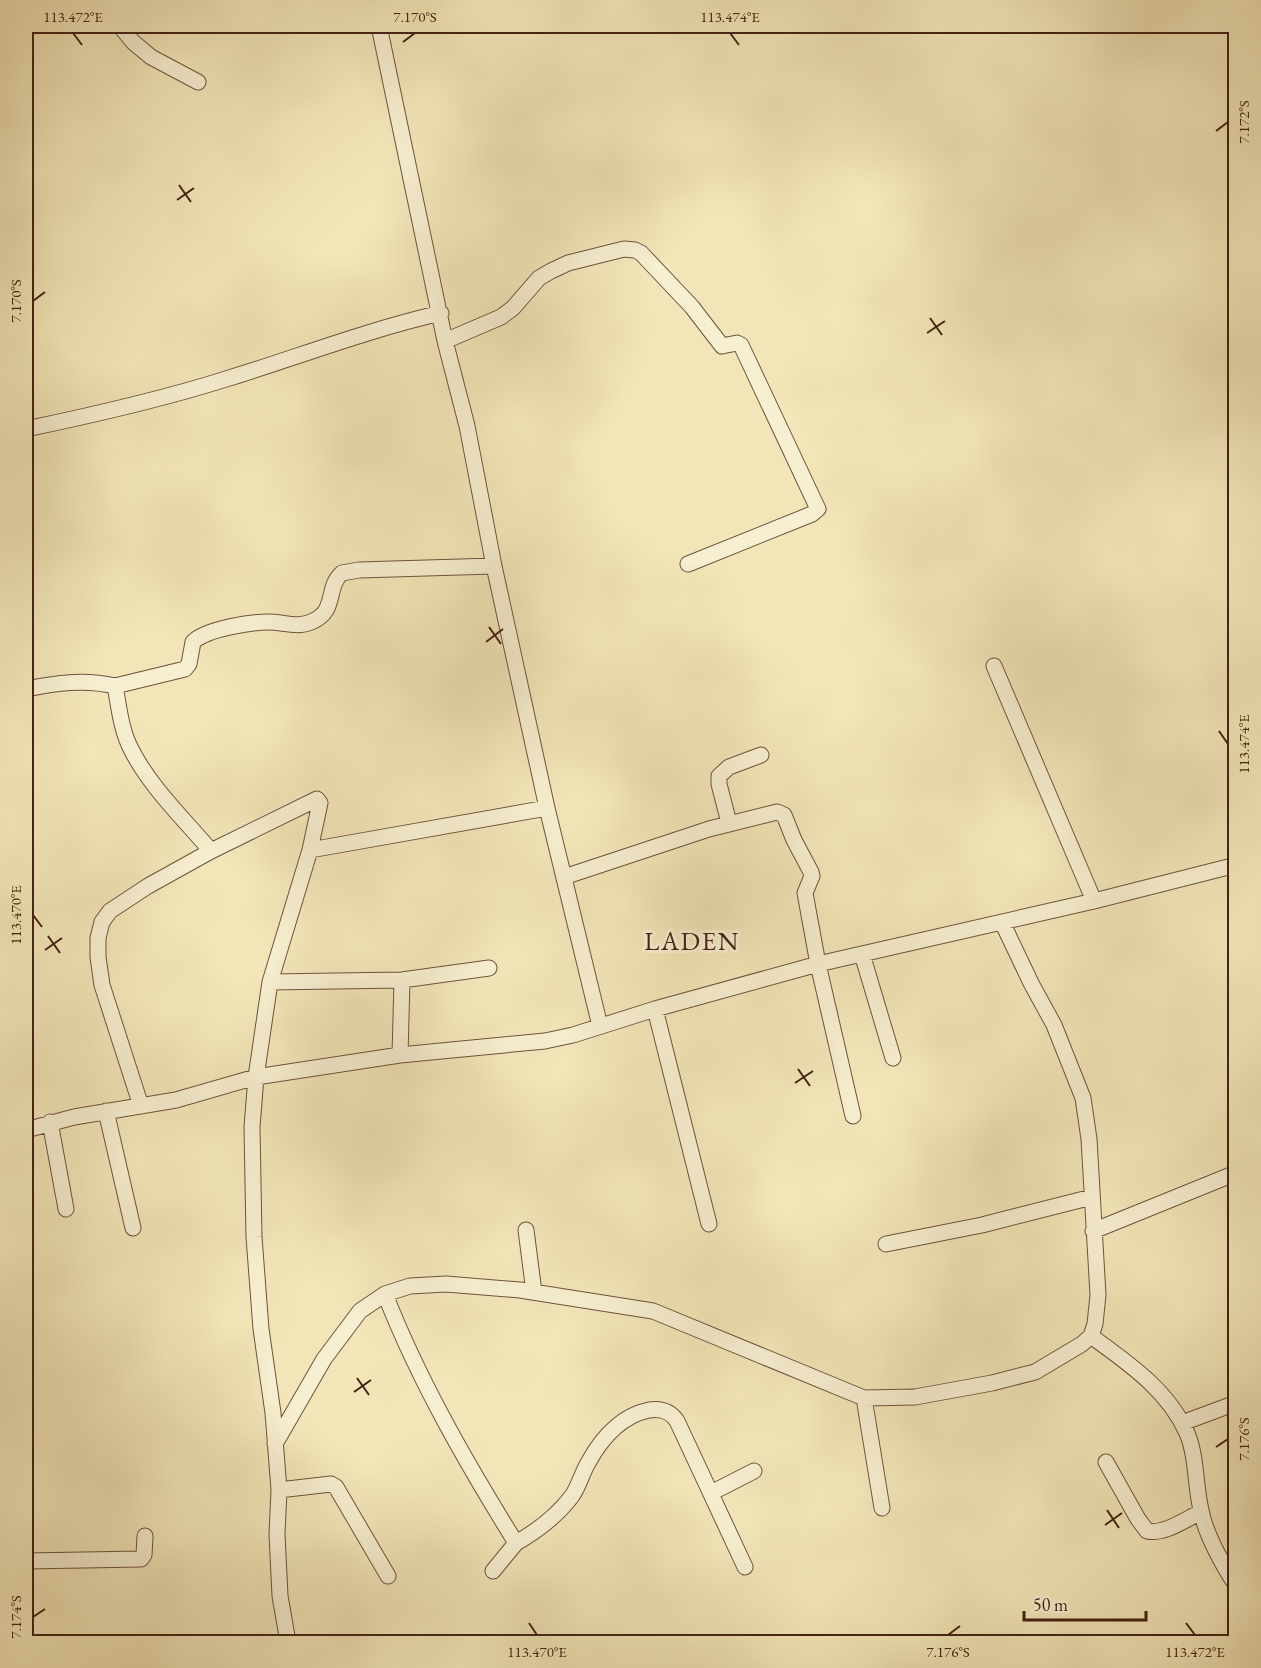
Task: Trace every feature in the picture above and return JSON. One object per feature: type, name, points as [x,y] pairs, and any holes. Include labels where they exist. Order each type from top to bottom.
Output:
[{"type":"street","points":[[120,26],[133,42],[151,57],[198,82]]},
{"type":"street","points":[[380,26],[445,341],[467,426],[494,566],[546,808],[600,1026]]},
{"type":"street","points":[[445,341],[501,317],[513,308],[539,278],[560,267],[624,249],[641,253],[692,307],[722,346],[737,343],[744,348],[818,509],[813,514],[688,564]]},
{"type":"street","points":[[26,429],[95,415],[184,392],[389,325],[441,313]]},
{"type":"street","points":[[26,689],[81,681],[115,686],[185,669],[189,664],[193,642],[207,633],[267,622],[295,625],[312,622],[327,611],[336,581],[342,573],[359,570],[494,566]]},
{"type":"street","points":[[994,666],[1094,901]]},
{"type":"street","points":[[115,686],[125,734],[131,749],[144,771],[211,851]]},
{"type":"street","points":[[729,823],[719,776],[729,767],[761,755]]},
{"type":"street","points":[[141,1106],[102,985],[98,957],[98,938],[102,922],[110,911],[129,898],[211,851],[316,798],[320,803],[310,850],[270,982],[256,1077],[252,1161],[254,1237],[261,1329],[273,1413],[279,1490],[277,1534],[279,1575],[288,1642]]},
{"type":"street","points":[[310,850],[546,808]]},
{"type":"street","points":[[564,877],[729,823],[777,812],[785,818],[811,872],[805,893],[818,964],[854,1116]]},
{"type":"street","points":[[26,1130],[50,1122],[176,1100],[256,1077],[400,1055],[545,1041],[573,1035],[656,1009],[818,964],[1094,901],[1236,865]]},
{"type":"street","points":[[275,1444],[324,1359],[360,1311],[385,1294],[410,1286],[446,1284],[534,1292],[653,1311],[864,1398],[915,1397],[992,1383],[1035,1372],[1082,1344],[1091,1336],[1095,1324],[1098,1295],[1089,1139],[1083,1098],[1054,1025],[1002,922]]},
{"type":"street","points":[[862,954],[893,1058]]},
{"type":"street","points":[[270,982],[402,980],[489,968]]},
{"type":"street","points":[[400,1055],[402,980]]},
{"type":"street","points":[[656,1009],[709,1224]]},
{"type":"street","points":[[106,1111],[133,1228]]},
{"type":"street","points":[[50,1122],[66,1209]]},
{"type":"street","points":[[1093,1231],[1236,1173]]},
{"type":"street","points":[[886,1244],[982,1225],[1092,1197]]},
{"type":"street","points":[[526,1230],[534,1292]]},
{"type":"street","points":[[385,1294],[399,1330],[435,1401],[516,1543]]},
{"type":"street","points":[[1091,1336],[1153,1384],[1182,1423],[1188,1435],[1195,1463],[1201,1512],[1214,1545],[1236,1585]]},
{"type":"street","points":[[864,1398],[882,1508]]},
{"type":"street","points":[[1182,1423],[1236,1403]]},
{"type":"street","points":[[493,1571],[516,1543],[536,1531],[556,1514],[573,1494],[587,1463],[604,1438],[622,1422],[643,1412],[657,1409],[674,1417],[745,1567]]},
{"type":"street","points":[[1106,1462],[1147,1531],[1163,1530],[1201,1512]]},
{"type":"street","points":[[711,1493],[754,1471]]},
{"type":"street","points":[[279,1490],[331,1484],[336,1487],[388,1576]]},
{"type":"street","points":[[26,1561],[141,1558],[144,1557],[145,1536]]},
{"type":"street","points":[[1231,1642],[1236,1640]]},
{"type":"district","name":"LADEN","points":[[692,941]]}]
